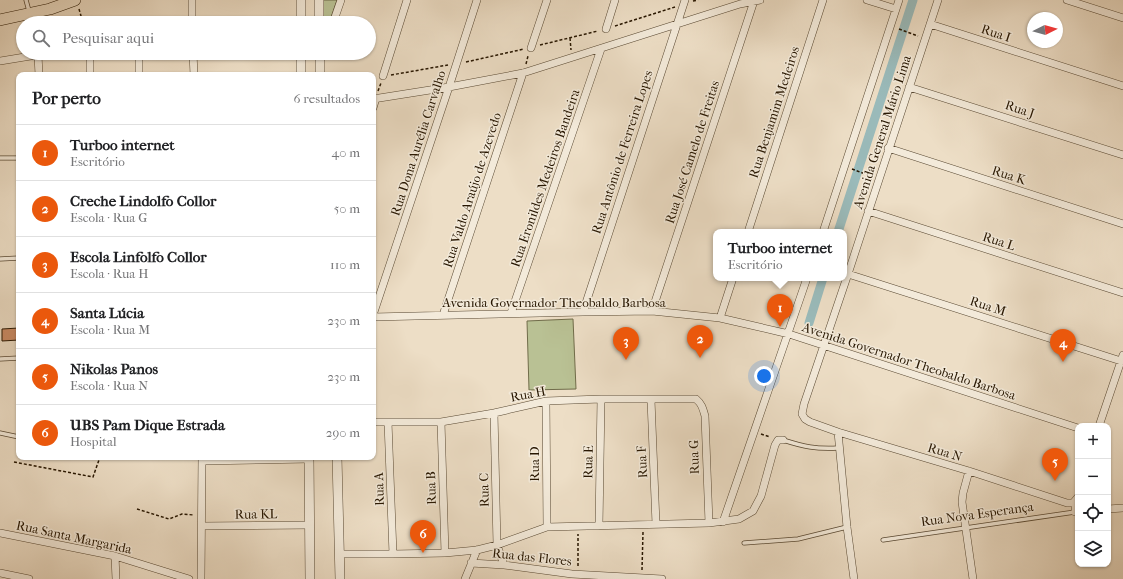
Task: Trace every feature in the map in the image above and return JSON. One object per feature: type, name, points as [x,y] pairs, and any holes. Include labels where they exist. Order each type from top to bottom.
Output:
[{"type":"main road","points":[[20,16],[76,3]]},
{"type":"main road","points":[[0,20],[16,17]]},
{"type":"street","points":[[192,0],[192,16]]},
{"type":"street","points":[[301,0],[301,16]]},
{"type":"street","points":[[319,0],[319,16]]},
{"type":"street","points":[[335,16],[340,0]]},
{"type":"street","points":[[383,76],[407,0]]},
{"type":"street","name":"Rua Dona Aurélia Carvalho","points":[[376,307],[477,0]]},
{"type":"street","points":[[531,48],[546,0]]},
{"type":"street","points":[[606,29],[616,0]]},
{"type":"street","name":"Rua Antônio de Ferreira Lopes","points":[[583,312],[685,0]]},
{"type":"street","points":[[376,99],[523,73],[740,4],[757,0]]},
{"type":"street","name":"Rua José Camelo de Freitas","points":[[652,311],[757,0]]},
{"type":"street","name":"Rua Benjamim Medeiros","points":[[749,229],[823,0]]},
{"type":"street","points":[[867,0],[896,9]]},
{"type":"street","name":"Avenida General Mário Lima","points":[[824,229],[899,0]]},
{"type":"street","name":"Avenida General Mário Lima","points":[[847,277],[888,148],[938,0]]},
{"type":"street","points":[[1067,0],[1123,18]]},
{"type":"street","name":"Rua I","points":[[930,24],[1123,86]]},
{"type":"street","name":"Rua Eronildes Medeiros Bandeira","points":[[511,314],[601,49]]},
{"type":"street","points":[[0,61],[16,58]]},
{"type":"street","points":[[38,60],[39,72]]},
{"type":"street","points":[[90,60],[90,72]]},
{"type":"street","points":[[139,60],[139,72]]},
{"type":"street","points":[[193,60],[194,72]]},
{"type":"street","points":[[301,60],[301,72]]},
{"type":"street","points":[[320,72],[321,60]]},
{"type":"street","name":"Rua Valdo Araújo de Azevedo","points":[[443,315],[523,73]]},
{"type":"street","name":"Rua J","points":[[909,87],[1123,155]]},
{"type":"street","name":"Rua K","points":[[888,148],[1123,224]]},
{"type":"street","name":"Rua L","points":[[868,211],[1123,293]]},
{"type":"street","name":"Rua M","points":[[848,274],[1122,358]]},
{"type":"street","points":[[720,318],[732,281]]},
{"type":"street","points":[[724,522],[755,431],[791,335],[806,281]]},
{"type":"street","name":"Avenida General Mário Lima","points":[[816,424],[804,419],[802,409],[846,281]]},
{"type":"street","name":"Avenida Governador Theobaldo Barbosa","points":[[376,316],[652,311],[720,318],[791,335],[1075,427]]},
{"type":"street","points":[[1100,423],[1122,358]]},
{"type":"street","name":"Rua H","points":[[376,422],[441,422],[494,413],[546,401],[601,399],[651,400],[689,398]]},
{"type":"street","name":"Rua G","points":[[689,398],[696,399],[700,402],[705,416],[709,523]]},
{"type":"street","name":"Rua E","points":[[599,526],[601,399]]},
{"type":"street","name":"Rua F","points":[[651,400],[656,524]]},
{"type":"street","name":"Rua D","points":[[546,401],[547,527]]},
{"type":"street","name":"Rua C","points":[[494,413],[497,545],[504,565]]},
{"type":"street","name":"Rua A","points":[[388,422],[393,554]]},
{"type":"street","name":"Rua B","points":[[441,422],[445,553]]},
{"type":"street","name":"Rua N","points":[[816,424],[1067,503],[1073,503],[1075,501]]},
{"type":"street","points":[[838,432],[838,448],[854,579]]},
{"type":"street","points":[[340,554],[445,553],[477,550],[497,545],[547,527],[709,523],[739,519],[753,510],[761,496],[775,444],[780,440]]},
{"type":"street","points":[[201,579],[202,460]]},
{"type":"street","points":[[309,460],[310,579]]},
{"type":"street","points":[[337,460],[340,579]]},
{"type":"street","points":[[969,471],[962,502],[973,579]]},
{"type":"street","points":[[1111,509],[1123,508]]},
{"type":"street","name":"Rua KL","points":[[202,526],[310,525]]},
{"type":"street","name":"Rua Santa Margarida","points":[[0,533],[115,556],[189,579]]},
{"type":"street","points":[[465,579],[477,550]]},
{"type":"street","points":[[115,556],[116,579]]},
{"type":"street","name":"Rua das Flores","points":[[471,563],[504,565],[574,576],[662,579]]},
{"type":"street","points":[[0,573],[29,579]]},
{"type":"lane","points":[[26,0],[30,14]]},
{"type":"lane","points":[[0,158],[16,158]]},
{"type":"lane","points":[[0,259],[16,258]]},
{"type":"lane","points":[[0,359],[16,358]]},
{"type":"lane","points":[[0,433],[16,436]]},
{"type":"lane","points":[[780,440],[819,449],[838,448]]},
{"type":"lane","name":"Rua Nova Esperança","points":[[883,540],[1075,512]]},
{"type":"lane","points":[[744,543],[798,539],[847,527]]},
{"type":"path","points":[[76,3],[81,16]]},
{"type":"path","points":[[899,29],[910,33]]},
{"type":"path","points":[[570,38],[572,58]]},
{"type":"path","points":[[523,73],[531,48]]},
{"type":"path","points":[[376,96],[383,76]]},
{"type":"path","points":[[853,169],[865,174]]},
{"type":"path","points":[[755,431],[780,440]]},
{"type":"path","points":[[14,462],[93,477],[99,460]]},
{"type":"path","points":[[137,509],[169,519],[182,514],[202,516]]},
{"type":"path","points":[[642,578],[643,524]]},
{"type":"path","points":[[574,576],[578,526]]},
{"type":"green space","points":[[321,0],[337,0],[331,16],[321,16]]},
{"type":"green space","points":[[573,319],[576,389],[529,390],[527,321]]},
{"type":"building","points":[[16,328],[16,340],[2,341],[2,329]]},
{"type":"waterway","points":[[839,229],[913,0]]},
{"type":"waterway","points":[[809,323],[822,281]]},
{"type":"place","name":"Turboo internet","points":[[780,327]]},
{"type":"place","name":"Creche Lindolfo Collor","points":[[700,358]]},
{"type":"place","name":"Escola Linfolfo Collor","points":[[626,360]]},
{"type":"place","name":"Santa Lúcia","points":[[1063,362]]},
{"type":"place","name":"Nikolas Panos","points":[[1055,481]]},
{"type":"place","name":"UBS Pam Dique Estrada","points":[[423,553]]}]
